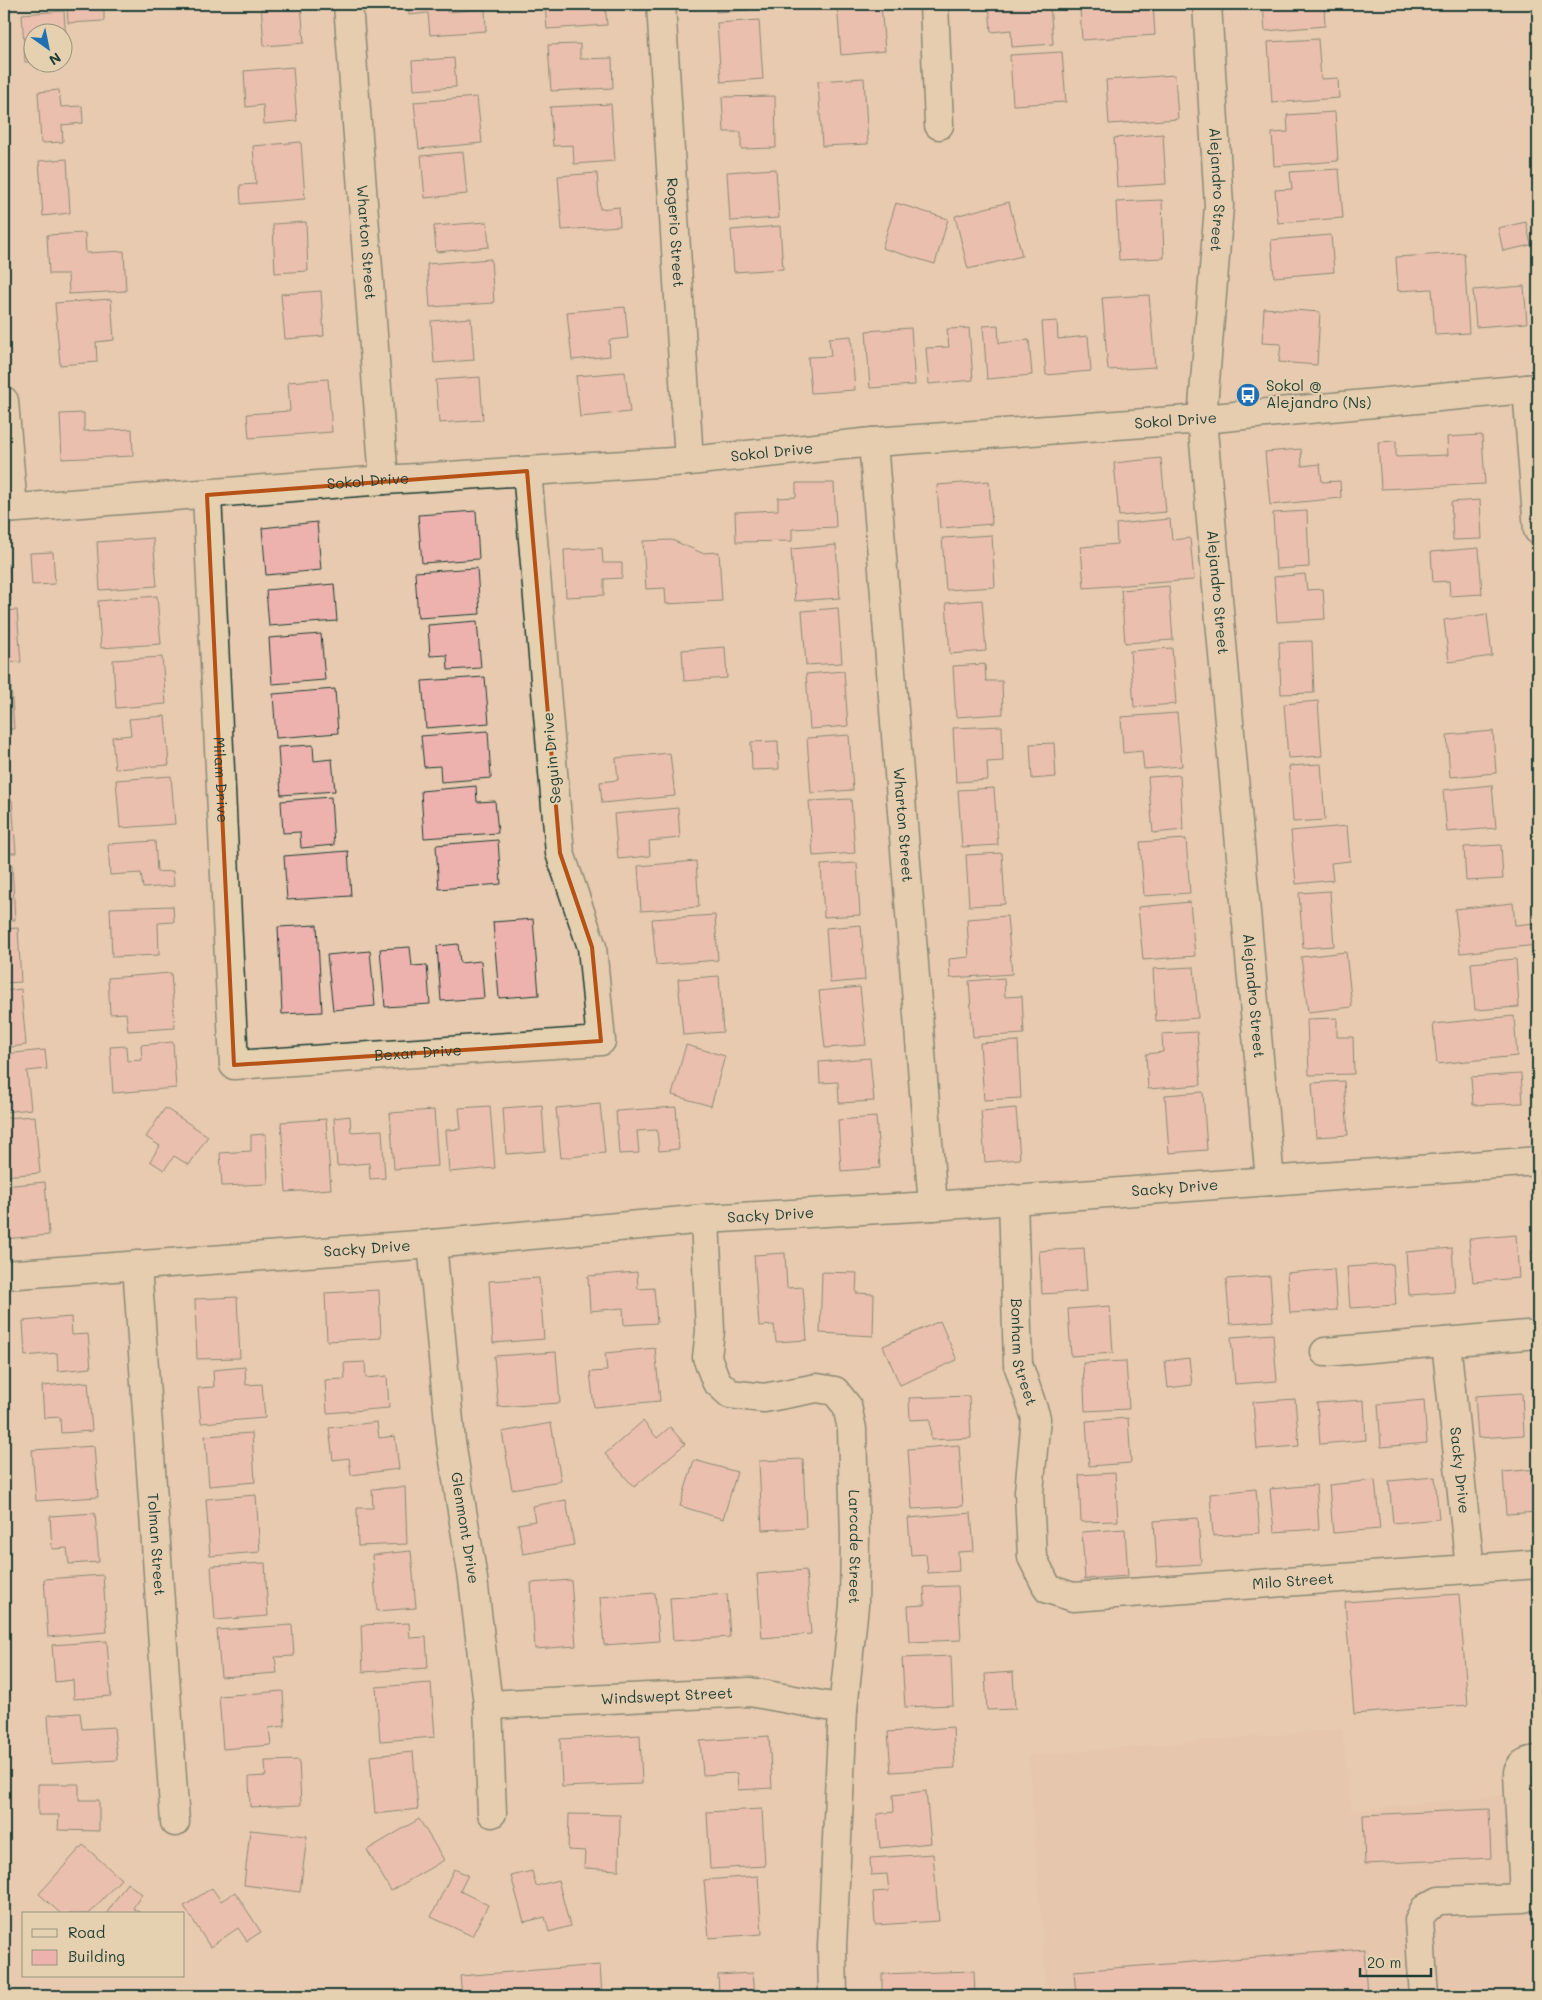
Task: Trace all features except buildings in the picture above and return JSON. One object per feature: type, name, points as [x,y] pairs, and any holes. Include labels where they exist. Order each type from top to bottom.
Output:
[{"type":"street","name":"Wharton Street","points":[[348,4],[384,480]]},
{"type":"street","name":"Rogerio Street","points":[[660,4],[689,460]]},
{"type":"street","points":[[934,4],[939,125]]},
{"type":"street","name":"Alejandro Street","points":[[1207,4],[1220,206],[1202,419],[1270,1181]]},
{"type":"street","name":"Sokol Drive","points":[[8,508],[689,460],[873,442],[1202,419],[1533,388]]},
{"type":"street","points":[[1533,388],[1538,530]]},
{"type":"street","points":[[4,401],[8,508]]},
{"type":"street","name":"Wharton Street","points":[[873,442],[933,1206]]},
{"type":"street","name":"Seguin Drive","points":[[527,471],[560,853],[592,947],[601,1041]]},
{"type":"street","name":"Milam Drive","points":[[207,495],[234,1065]]},
{"type":"street","name":"Bexar Drive","points":[[234,1065],[601,1041]]},
{"type":"street","name":"Sacky Drive","points":[[4,1276],[432,1244],[705,1219],[933,1206],[1538,1160]]},
{"type":"street","name":"Bonham Street","points":[[1013,1199],[1018,1364],[1036,1418],[1029,1492],[1032,1557],[1048,1590]]},
{"type":"street","name":"Larcade Street","points":[[705,1219],[710,1331],[707,1357],[716,1381],[730,1394],[764,1398],[817,1388],[835,1391],[847,1406],[852,1429],[855,1536],[854,1605],[843,1709],[832,1947],[833,1996]]},
{"type":"street","name":"Glenmont Drive","points":[[432,1244],[451,1442],[473,1579],[488,1706],[492,1813]]},
{"type":"street","name":"Tolman Street","points":[[137,1265],[175,1822]]},
{"type":"street","points":[[1325,1352],[1538,1334]]},
{"type":"street","name":"Sacky Drive","points":[[1446,1342],[1470,1569]]},
{"type":"street","name":"Milo Street","points":[[1048,1590],[1073,1596],[1538,1564]]},
{"type":"street","name":"Windswept Street","points":[[488,1706],[750,1692],[843,1709]]},
{"type":"street","points":[[1424,1996],[1419,1920],[1426,1908],[1439,1901],[1524,1898],[1518,1772],[1521,1764],[1528,1760],[1538,1760]]},
{"type":"highlighted area","points":[[527,471],[560,853],[592,947],[601,1041],[234,1065],[207,495]]},
{"type":"shaded area","points":[[1342,1730],[1351,1811],[1538,1792],[1538,1996],[1047,1996],[1029,1756]]},
{"type":"place","name":"Sokol @ Alejandro (Ns)","points":[[1248,395]]}]
